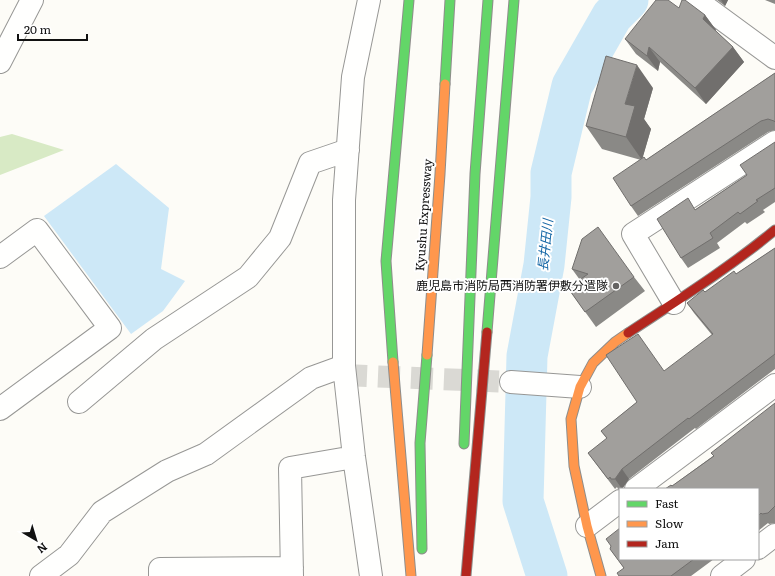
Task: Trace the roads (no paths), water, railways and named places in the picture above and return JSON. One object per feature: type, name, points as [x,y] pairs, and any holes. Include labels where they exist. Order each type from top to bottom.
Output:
[{"type":"main road","points":[[409,0],[386,261],[397,415],[411,576]]},
{"type":"main road","name":"Kyushu Expressway","points":[[422,560],[420,443],[439,182],[450,0]]},
{"type":"main road","points":[[464,457],[475,174],[488,0]]},
{"type":"main road","points":[[465,576],[497,218],[514,0]]},
{"type":"main road","points":[[601,576],[587,526],[574,466],[571,419],[580,387],[593,363],[614,342],[674,303],[758,244],[775,230]]},
{"type":"main road","points":[[464,489],[465,576]]},
{"type":"street","points":[[0,62],[32,0]]},
{"type":"street","points":[[369,0],[353,76],[344,200],[344,366],[354,457],[371,576]]},
{"type":"street","points":[[696,0],[775,58]]},
{"type":"street","points":[[674,303],[633,234],[775,142]]},
{"type":"street","points":[[79,402],[154,339],[248,277],[280,238],[310,163],[348,150]]},
{"type":"street","points":[[0,257],[38,230],[110,328],[0,409]]},
{"type":"street","points":[[41,576],[69,554],[102,512],[167,471],[206,454],[311,378],[344,366]]},
{"type":"street","points":[[513,382],[580,387]]},
{"type":"street","points":[[637,488],[775,385]]},
{"type":"street","points":[[160,576],[160,569],[292,572],[290,468],[354,457]]},
{"type":"street","points":[[587,526],[619,502]]},
{"type":"street","points":[[759,547],[775,535]]},
{"type":"street","points":[[722,576],[743,560]]},
{"type":"water","points":[[116,164],[169,208],[161,269],[185,281],[163,311],[131,334],[44,216]]},
{"type":"waterway","name":"長井田川","points":[[547,576],[523,501],[527,356],[544,265],[551,197],[551,173],[572,86],[612,16],[628,0]]},
{"type":"tunnel","points":[[345,375],[511,382]]},
{"type":"place","name":"鹿児島市消防局西消防署伊敷分遣隊","points":[[616,286]]}]
